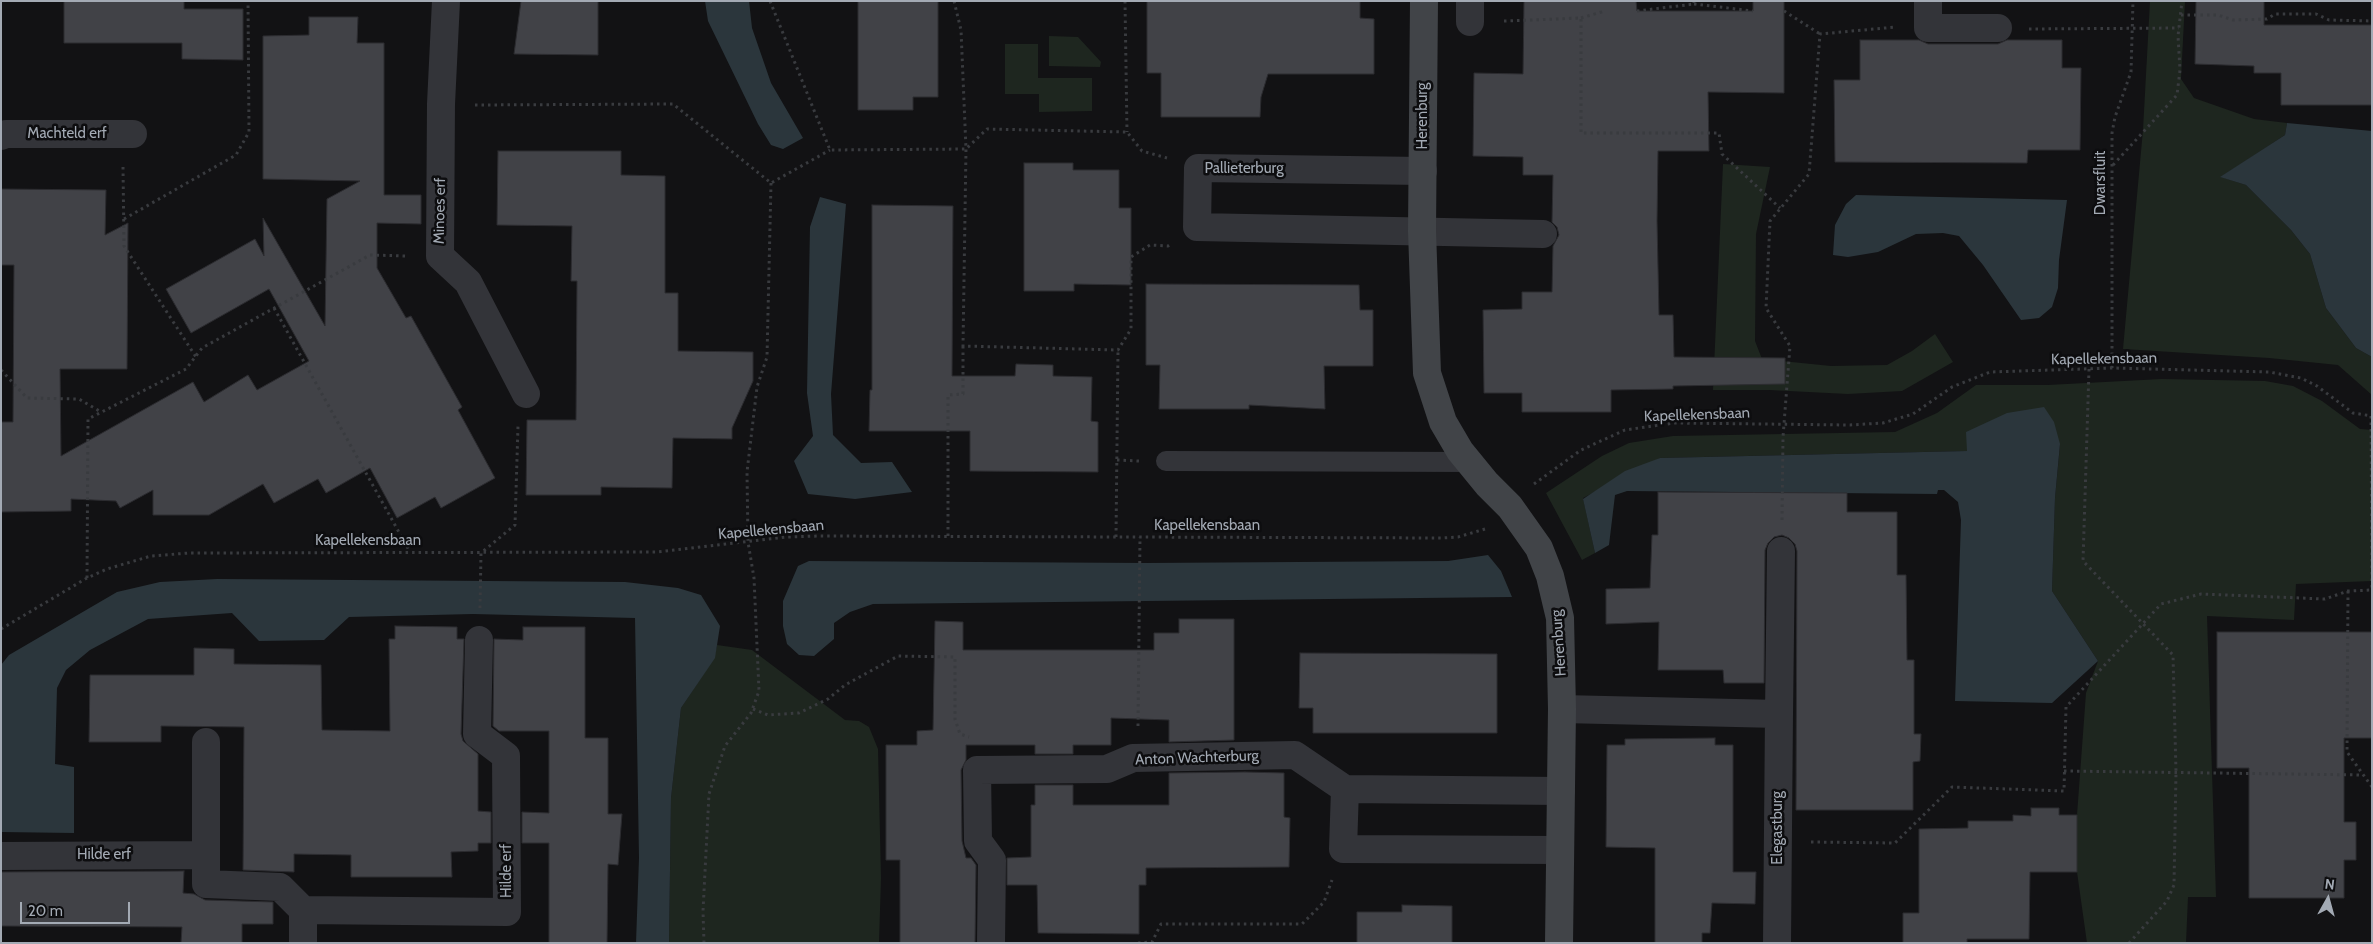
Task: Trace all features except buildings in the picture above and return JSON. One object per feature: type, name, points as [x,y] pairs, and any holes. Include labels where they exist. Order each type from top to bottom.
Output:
[{"type":"street","name":"Minoes erf","points":[[446,1],[442,104],[440,256],[468,282],[526,394]]},
{"type":"street","name":"Herenburg","points":[[1424,1],[1422,231],[1427,374],[1443,422],[1460,451],[1487,484],[1510,507],[1539,548],[1552,584],[1560,618],[1562,709],[1559,943]]},
{"type":"street","points":[[1928,1],[1928,28],[1998,28]]},
{"type":"street","name":"Machteld erf","points":[[1,136],[6,134],[128,134]]},
{"type":"street","name":"Pallieterburg","points":[[1197,226],[1198,168],[1423,171]]},
{"type":"street","points":[[1197,226],[1543,234]]},
{"type":"street","name":"Elegastburg","points":[[1777,943],[1781,550]]},
{"type":"street","name":"Hilde erf","points":[[303,910],[507,912],[506,756],[477,734],[479,640]]},
{"type":"street","points":[[1562,709],[1779,714]]},
{"type":"street","points":[[206,742],[206,884],[280,887],[303,910],[303,943]]},
{"type":"street","name":"Anton Wachterburg","points":[[977,770],[1107,769],[1133,758],[1295,755],[1344,789]]},
{"type":"street","points":[[977,770],[978,841],[992,860],[991,943]]},
{"type":"street","points":[[1560,850],[1343,849],[1344,789],[1561,791]]},
{"type":"street","name":"Hilde erf","points":[[1,856],[206,855]]},
{"type":"lane","points":[[1166,461],[1469,462]]},
{"type":"path","points":[[124,219],[236,155],[249,132],[248,1]]},
{"type":"path","points":[[770,1],[830,150]]},
{"type":"path","points":[[948,536],[948,395],[962,394],[966,150],[961,30],[954,1]]},
{"type":"path","points":[[1125,1],[1127,132],[1142,151],[1198,168]]},
{"type":"path","name":"Dwarsfluit","points":[[2112,368],[2112,133],[2115,117],[2131,72],[2133,1]]},
{"type":"path","points":[[2112,165],[2177,95],[2180,70],[2179,28],[2182,1]]},
{"type":"path","points":[[1637,11],[1694,3],[1753,11]]},
{"type":"path","points":[[1470,12],[1581,18],[1605,11]]},
{"type":"path","points":[[1784,11],[1820,34],[1882,27],[1928,28]]},
{"type":"path","points":[[2180,15],[2218,15],[2233,20],[2267,20],[2275,14],[2316,14],[2329,20],[2372,21]]},
{"type":"path","points":[[1581,18],[1581,133],[1719,132],[1722,154],[1780,208]]},
{"type":"path","points":[[1998,28],[2179,28]]},
{"type":"path","points":[[1783,495],[1783,438],[1790,346],[1766,308],[1770,221],[1808,174],[1820,34]]},
{"type":"path","points":[[442,104],[674,104],[771,183]]},
{"type":"path","points":[[771,183],[830,150],[966,150],[987,129],[1127,132]]},
{"type":"path","points":[[128,134],[124,246],[196,357]]},
{"type":"path","points":[[704,943],[703,911],[709,794],[725,746],[753,709],[759,691],[754,578],[748,542],[748,463],[757,387],[767,357],[771,183]]},
{"type":"path","points":[[1116,537],[1118,350],[1131,329],[1131,256],[1150,245],[1168,246],[1197,226]]},
{"type":"path","points":[[87,578],[88,419],[186,370],[202,348],[370,255],[440,256]]},
{"type":"path","points":[[274,308],[410,553]]},
{"type":"path","points":[[963,346],[1118,350]]},
{"type":"path","name":"Kapellekensbaan","points":[[1,630],[87,578],[107,569],[151,556],[190,553],[657,552],[787,537],[818,536],[1458,537],[1486,528],[1541,477],[1581,450],[1625,430],[1674,424],[1850,426],[1883,423],[1912,414],[1952,388],[1990,372],[2112,368],[2270,372],[2301,378],[2318,386],[2353,413],[2371,416]]},
{"type":"path","points":[[2089,369],[2083,561],[2173,655],[2176,772],[2174,885],[2167,901],[2129,943]]},
{"type":"path","points":[[1,370],[27,398],[79,399],[101,412]]},
{"type":"path","points":[[480,612],[481,553],[515,525],[517,434],[526,394]]},
{"type":"path","points":[[1778,841],[1895,843],[1952,787],[2064,791],[2066,707],[2161,604],[2202,594],[2325,600],[2348,591],[2372,590],[2371,416]]},
{"type":"path","points":[[1133,758],[1138,728],[1140,537]]},
{"type":"path","points":[[2348,591],[2347,752],[2372,787]]},
{"type":"path","points":[[753,709],[768,715],[799,713],[828,699],[845,685],[898,656],[955,657],[955,719],[960,734],[973,739],[977,770]]},
{"type":"path","points":[[2064,771],[2363,775]]},
{"type":"path","points":[[1138,943],[1152,942],[1161,924],[1302,924],[1324,902],[1343,849]]},
{"type":"shaded area","points":[[705,1],[749,1],[752,28],[771,83],[803,138],[783,149],[771,145],[758,124],[708,21]]},
{"type":"shaded area","points":[[2150,1],[2185,1],[2181,79],[2194,98],[2254,119],[2287,123],[2285,135],[2221,177],[2246,185],[2291,230],[2310,254],[2326,308],[2356,348],[2372,357],[2372,395],[2338,365],[2269,358],[2123,349],[2143,130]]},
{"type":"shaded area","points":[[1049,36],[1078,37],[1101,62],[1100,67],[1049,66]]},
{"type":"shaded area","points":[[1005,44],[1038,44],[1038,78],[1092,78],[1092,111],[1039,112],[1039,94],[1005,94]]},
{"type":"shaded area","points":[[2287,123],[2372,131],[2372,357],[2356,348],[2326,308],[2310,254],[2291,230],[2246,185],[2220,177],[2285,135]]},
{"type":"shaded area","points":[[1723,164],[1770,167],[1756,234],[1755,341],[1762,359],[1831,366],[1887,365],[1912,351],[1935,334],[1953,362],[1902,391],[1848,394],[1769,390],[1713,390]]},
{"type":"shaded area","points":[[1856,195],[2067,200],[2059,260],[2058,288],[2052,307],[2039,318],[2021,320],[1983,265],[1959,236],[1943,233],[1916,234],[1878,252],[1848,257],[1833,255],[1835,225],[1846,204]]},
{"type":"shaded area","points":[[820,197],[846,204],[831,394],[833,435],[861,463],[892,462],[912,492],[855,499],[808,494],[794,461],[813,436],[807,393],[810,227]]},
{"type":"shaded area","points":[[2162,379],[2265,381],[2293,386],[2322,401],[2360,429],[2372,430],[2372,581],[2296,584],[2294,620],[2207,616],[2216,897],[2188,897],[2186,943],[2087,943],[2077,872],[2077,815],[2086,693],[2098,661],[2052,591],[2055,498],[2060,445],[1967,451],[1660,458],[1583,498],[1595,553],[1582,560],[1546,493],[1602,456],[1629,443],[1673,436],[1895,432],[1937,413],[1976,385],[2048,385]]},
{"type":"shaded area","points":[[2044,407],[2054,422],[2060,444],[2055,498],[2052,591],[2098,661],[2052,703],[1955,701],[1961,520],[1958,502],[1944,490],[1938,490],[1937,494],[1627,491],[1615,495],[1609,545],[1595,553],[1583,499],[1625,471],[1660,458],[1967,451],[1966,432],[2007,413]]},
{"type":"shaded area","points":[[1488,555],[1501,571],[1512,597],[873,604],[850,612],[834,623],[834,639],[814,656],[799,655],[787,644],[783,626],[783,601],[798,566],[809,561],[1146,563],[1448,561]]},
{"type":"shaded area","points":[[217,579],[625,582],[678,588],[701,595],[720,626],[715,658],[681,708],[671,798],[669,943],[636,943],[639,858],[635,618],[473,614],[349,617],[324,640],[259,641],[232,613],[148,619],[90,650],[66,670],[57,688],[55,764],[74,767],[74,833],[1,832],[1,665],[9,655],[117,592],[160,582]]},
{"type":"shaded area","points":[[717,645],[752,650],[845,720],[859,721],[869,727],[878,749],[881,878],[879,943],[669,943],[671,798],[681,708],[714,658]]}]
